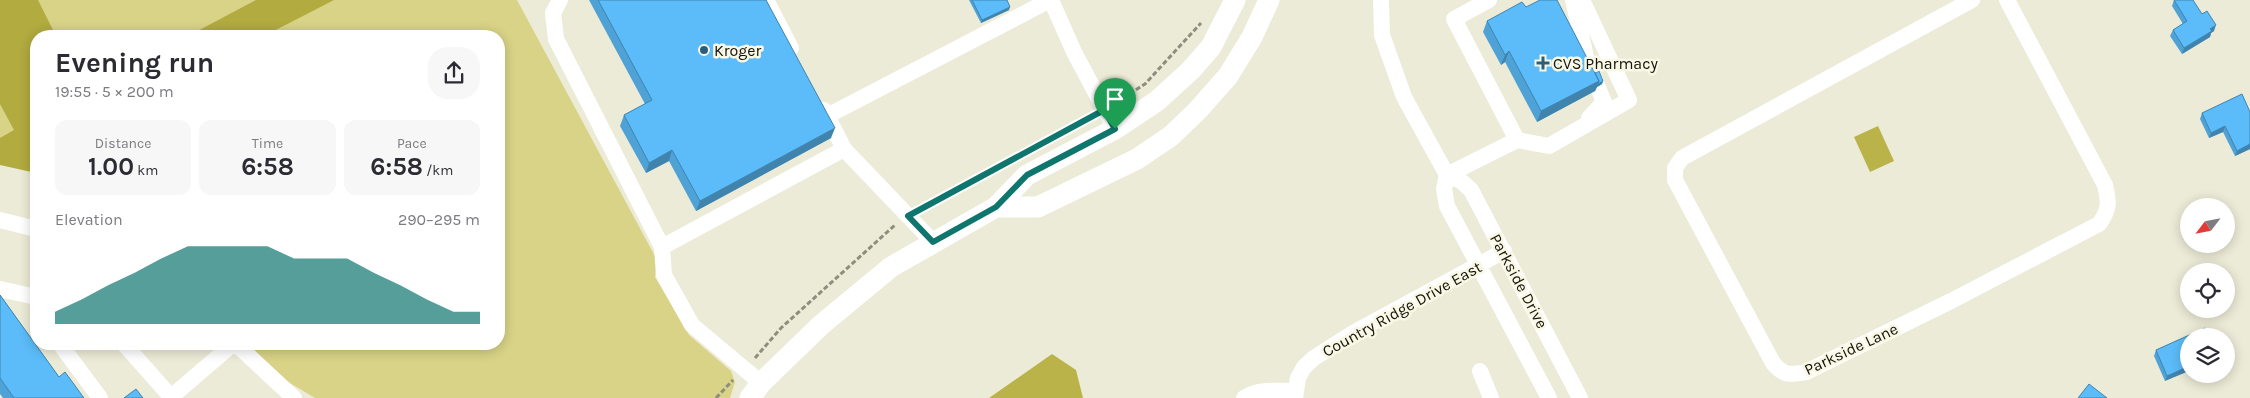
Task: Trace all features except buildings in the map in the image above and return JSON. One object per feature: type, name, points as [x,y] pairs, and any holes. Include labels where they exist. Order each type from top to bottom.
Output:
[{"type":"main road","points":[[756,391],[821,325],[891,267],[996,207],[1027,175],[1115,129],[1156,102],[1191,70],[1211,47],[1235,0]]},
{"type":"main road","points":[[996,207],[1038,207],[1138,159],[1171,136],[1198,110],[1228,76],[1252,37],[1269,0]]},
{"type":"street","points":[[560,0],[552,13],[556,39],[662,247],[664,274],[692,324],[744,369],[756,391]]},
{"type":"street","points":[[766,0],[798,60]]},
{"type":"street","points":[[827,116],[1050,0],[1074,52],[1115,129]]},
{"type":"street","points":[[1380,0],[1382,36],[1404,97],[1447,175],[1517,140],[1549,146],[1629,100],[1582,0]]},
{"type":"street","points":[[1489,0],[1454,19],[1517,140]]},
{"type":"street","points":[[1573,0],[1587,61],[1604,102],[1577,130]]},
{"type":"street","name":"Parkside Lane","points":[[1972,0],[1682,158],[1675,168],[1675,180],[1772,362],[1780,372],[1791,375],[1806,372],[1951,301],[2099,224],[2107,214],[2110,203],[2105,184],[2007,0]]},
{"type":"street","points":[[815,93],[844,149],[933,242]]},
{"type":"street","points":[[662,247],[844,149]]},
{"type":"street","name":"Parkside Drive","points":[[1549,398],[1448,206],[1444,189],[1447,175],[1461,181],[1471,190],[1580,398]]},
{"type":"street","points":[[0,220],[30,228]]},
{"type":"street","name":"Country Ridge Drive East","points":[[1295,395],[1298,378],[1304,367],[1314,358],[1353,333],[1504,251]]},
{"type":"street","points":[[0,289],[30,296]]},
{"type":"street","points":[[64,350],[100,398]]},
{"type":"street","points":[[129,350],[172,397],[227,350]]},
{"type":"street","points":[[241,350],[294,398]]},
{"type":"street","points":[[1480,371],[1484,386],[1491,398]]},
{"type":"street","points":[[1244,398],[1253,393],[1270,390],[1295,395]]},
{"type":"path","points":[[716,398],[781,328],[892,226],[1104,110],[1146,84],[1202,22]]},
{"type":"shaded area","points":[[0,0],[517,0],[657,260],[655,277],[689,335],[731,371],[735,382],[730,398],[315,398],[285,380],[252,350],[505,350],[505,30],[30,30],[30,160],[0,162]]},
{"type":"shaded area","points":[[0,0],[38,0],[53,30],[30,30],[30,172],[0,165],[0,138],[14,130],[0,104]]},
{"type":"shaded area","points":[[256,0],[334,0],[276,30],[199,30]]},
{"type":"shaded area","points":[[1878,126],[1894,161],[1870,172],[1854,137]]},
{"type":"shaded area","points":[[1052,354],[1076,370],[1083,398],[989,398]]},
{"type":"place","name":"Kroger","points":[[704,50]]},
{"type":"place","name":"CVS Pharmacy","points":[[1543,63]]},
{"type":"route","points":[[1104,110],[1115,129],[1027,175],[996,207],[933,242],[908,216],[1104,110]]}]
